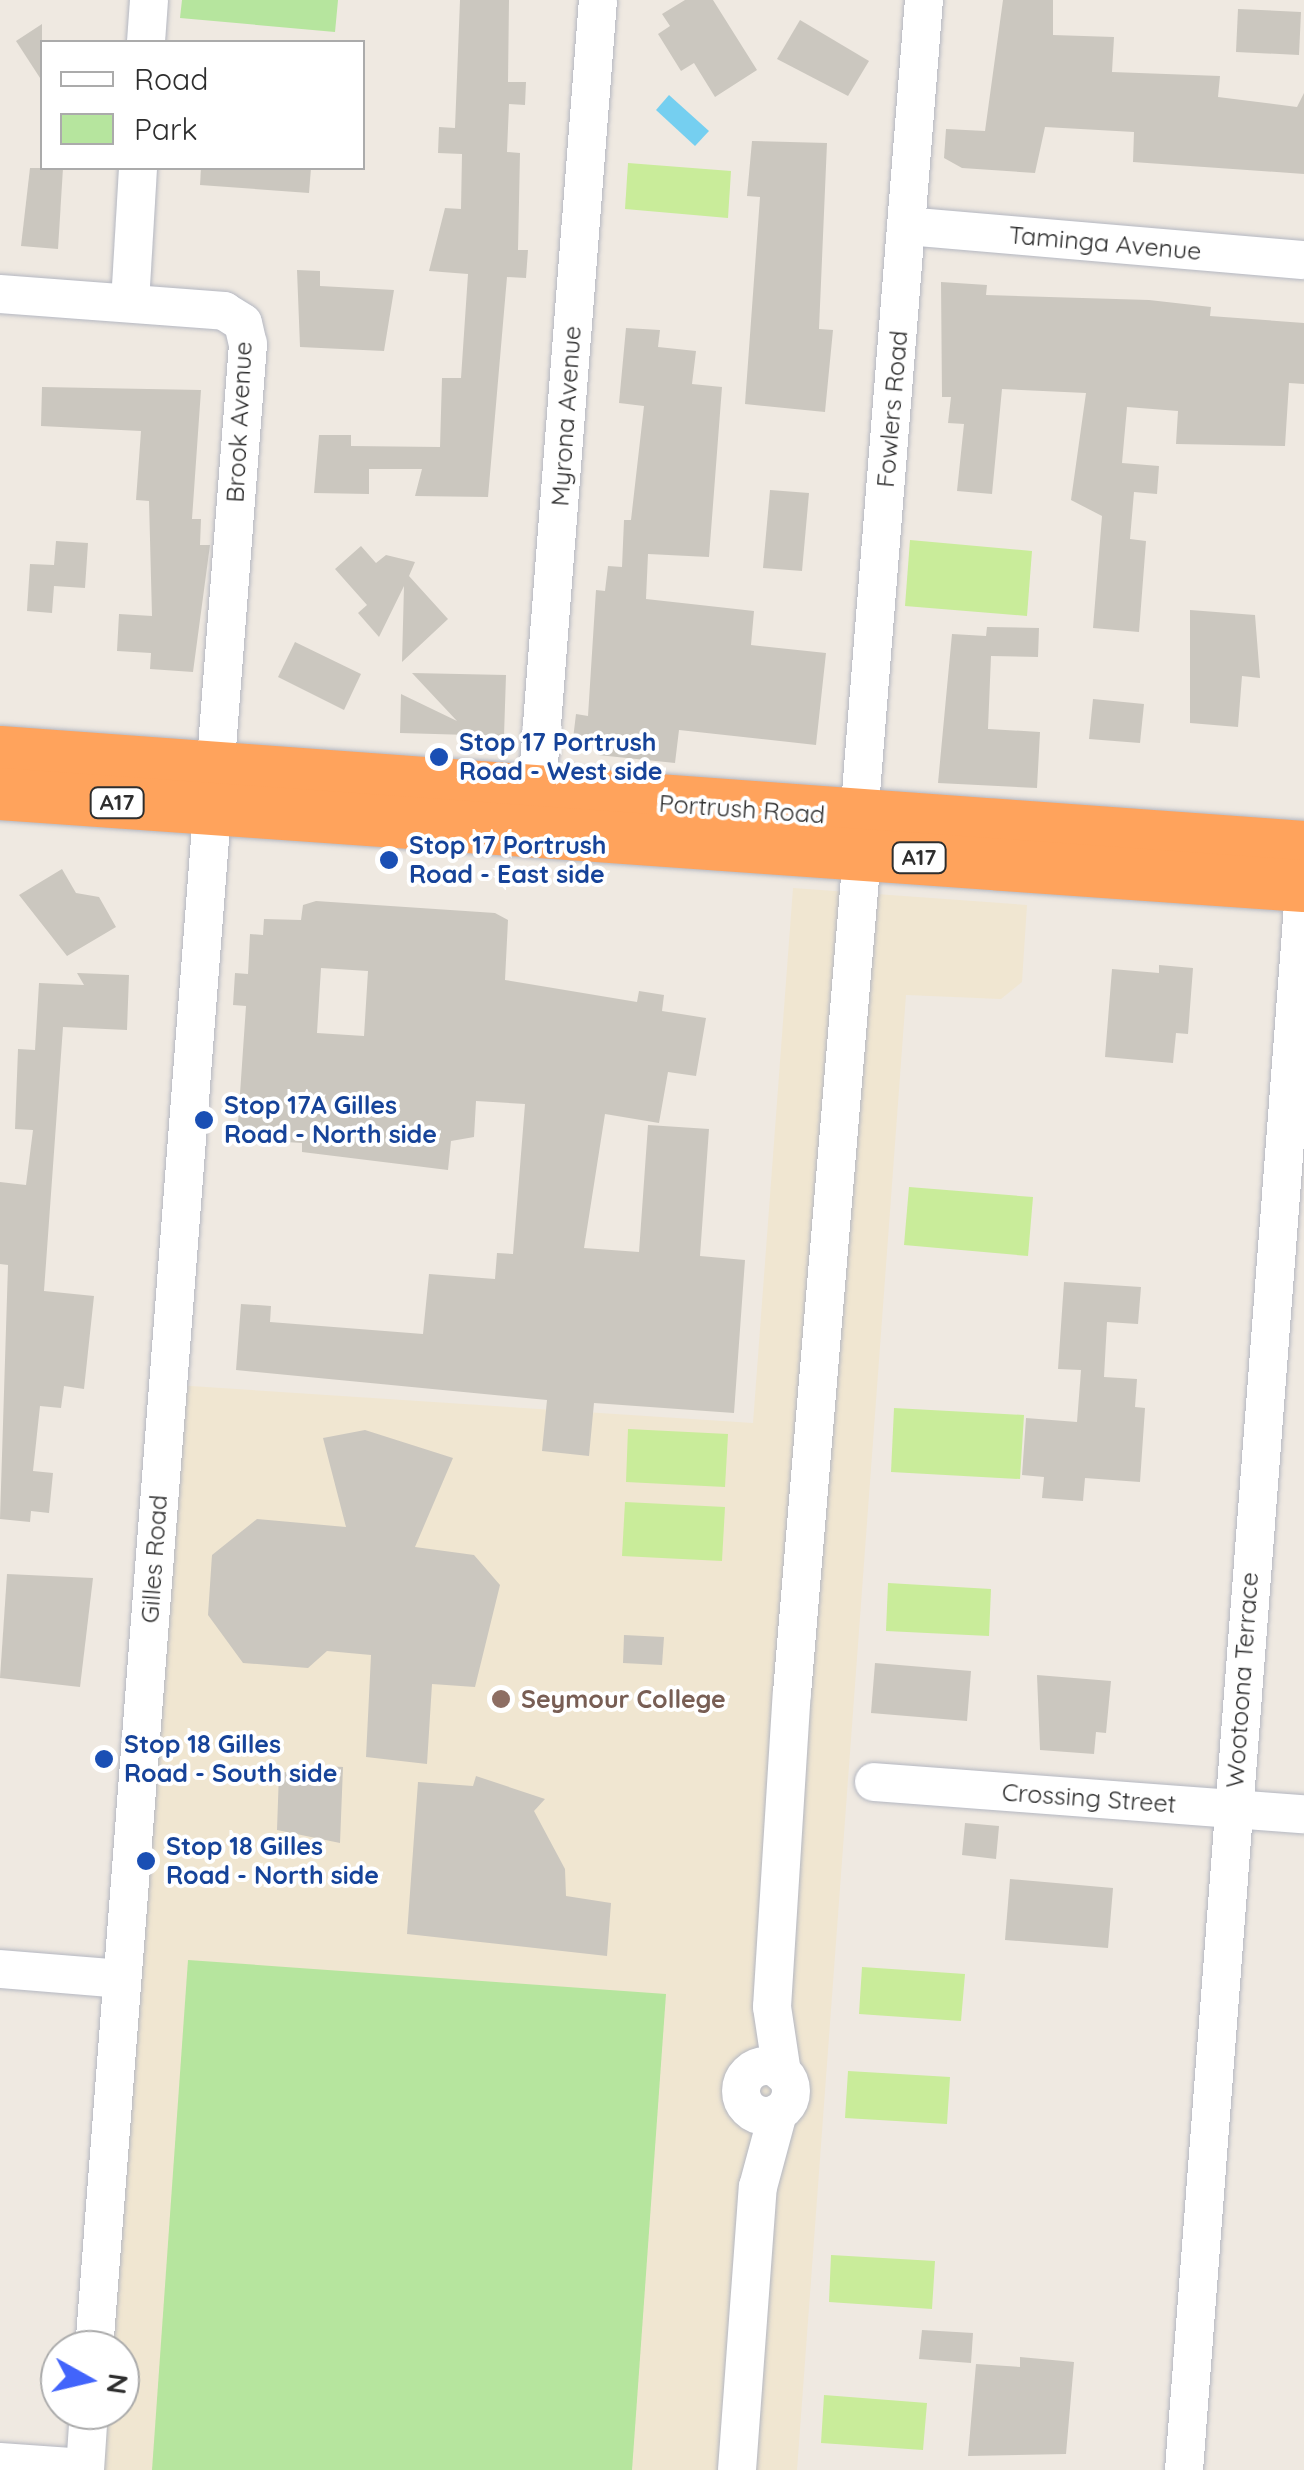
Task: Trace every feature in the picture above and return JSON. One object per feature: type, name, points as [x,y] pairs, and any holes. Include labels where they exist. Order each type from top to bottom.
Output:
[{"type":"highway","name":"Portrush Road","points":[[0,752],[213,789],[861,837],[1304,888]]},
{"type":"highway","name":"Portrush Road","points":[[0,794],[213,789]]},
{"type":"highway","name":"Portrush Road","points":[[861,837],[1304,847]]},
{"type":"street","points":[[146,40],[149,0]]},
{"type":"street","name":"Myrona Avenue","points":[[535,814],[598,0]]},
{"type":"street","name":"Fowlers Road","points":[[737,2470],[924,0]]},
{"type":"street","points":[[130,303],[138,170]]},
{"type":"street","name":"Taminga Avenue","points":[[906,226],[1304,260]]},
{"type":"street","name":"Brook Avenue","points":[[0,294],[224,311],[244,324],[248,344],[213,789]]},
{"type":"street","name":"Gilles Road","points":[[96,2330],[213,789]]},
{"type":"street","name":"Wootoona Terrace","points":[[1184,2470],[1304,888]]},
{"type":"street","name":"Crossing Street","points":[[874,1782],[1304,1814]]},
{"type":"street","points":[[0,1969],[122,1979]]},
{"type":"street","points":[[0,2462],[85,2469],[88,2430]]},
{"type":"shaded area","name":"Seymour College","points":[[793,888],[1027,905],[1022,982],[1001,999],[906,995],[797,2470],[85,2470],[88,2430],[140,2430],[140,2330],[96,2330],[175,1385],[753,1423]]},
{"type":"green space","points":[[182,0],[338,0],[335,32],[180,18]]},
{"type":"green space","points":[[628,163],[731,171],[728,218],[625,209]]},
{"type":"green space","points":[[910,540],[1032,551],[1027,616],[905,606]]},
{"type":"green space","points":[[909,1187],[1033,1197],[1028,1256],[904,1245]]},
{"type":"green space","points":[[894,1408],[1024,1415],[1020,1479],[891,1472]]},
{"type":"green space","points":[[628,1429],[728,1434],[725,1487],[626,1482]]},
{"type":"green space","points":[[625,1502],[725,1507],[722,1561],[622,1556]]},
{"type":"green space","points":[[888,1583],[991,1589],[989,1636],[886,1631]]},
{"type":"green space","points":[[188,1960],[666,1994],[632,2470],[152,2470]]},
{"type":"green space","points":[[862,1967],[965,1974],[961,2021],[859,2014]]},
{"type":"green space","points":[[848,2071],[950,2077],[947,2124],[845,2118]]},
{"type":"green space","points":[[831,2255],[935,2261],[932,2309],[829,2302]]},
{"type":"green space","points":[[824,2395],[927,2403],[923,2450],[821,2443]]},
{"type":"water","points":[[669,95],[709,131],[695,146],[656,110]]},
{"type":"building","points":[[460,0],[509,0],[508,82],[526,82],[525,105],[509,104],[507,152],[520,153],[518,250],[528,250],[526,278],[507,277],[488,497],[415,496],[422,469],[369,469],[369,494],[314,493],[319,435],[351,435],[351,446],[440,447],[442,378],[461,378],[468,274],[429,271],[445,208],[461,209],[462,154],[438,153],[439,127],[455,128]]},
{"type":"building","points":[[685,0],[713,0],[757,70],[715,97],[694,63],[681,71],[658,34],[670,26],[662,14]]},
{"type":"building","points":[[1003,0],[1053,0],[1053,35],[1114,37],[1112,72],[1220,76],[1218,97],[1297,107],[1304,93],[1304,174],[1133,162],[1134,132],[1045,127],[1035,173],[962,168],[944,158],[946,129],[985,131]]},
{"type":"building","points":[[1238,9],[1301,12],[1299,55],[1236,52]]},
{"type":"building","points":[[800,20],[869,61],[848,96],[777,59]]},
{"type":"building","points":[[42,24],[40,78],[16,41]]},
{"type":"building","points":[[752,141],[827,143],[819,329],[833,330],[825,412],[745,404],[760,197],[747,196]]},
{"type":"building","points":[[30,168],[63,170],[58,249],[21,246]]},
{"type":"building","points":[[201,170],[311,170],[309,193],[200,185]]},
{"type":"building","points":[[297,270],[320,271],[320,286],[394,290],[384,351],[300,347]]},
{"type":"building","points":[[941,282],[987,285],[986,295],[1149,300],[1211,307],[1210,316],[1304,323],[1304,384],[1289,383],[1285,446],[1176,444],[1178,411],[1127,407],[1122,463],[1159,466],[1157,494],[1134,492],[1130,539],[1146,541],[1139,632],[1093,628],[1102,516],[1071,500],[1086,393],[1002,389],[992,494],[957,491],[964,424],[948,423],[951,397],[942,397]]},
{"type":"building","points":[[626,328],[660,330],[658,347],[696,351],[692,384],[722,387],[709,557],[648,554],[646,599],[754,611],[751,645],[826,653],[816,745],[679,730],[675,763],[598,755],[599,742],[573,739],[576,714],[588,716],[596,590],[605,591],[608,566],[622,567],[624,520],[631,520],[644,406],[619,403]]},
{"type":"building","points":[[42,387],[201,390],[192,519],[201,519],[200,545],[210,545],[193,672],[150,669],[151,653],[117,651],[119,614],[152,616],[149,501],[136,500],[141,431],[41,426]]},
{"type":"building","points":[[770,490],[809,493],[802,571],[763,568]]},
{"type":"building","points":[[56,541],[88,543],[85,588],[54,586],[52,613],[27,611],[30,564],[54,565]]},
{"type":"building","points":[[361,546],[376,563],[386,555],[415,562],[409,576],[448,619],[402,662],[404,586],[379,637],[358,613],[367,605],[335,569]]},
{"type":"building","points":[[1190,610],[1255,615],[1260,678],[1242,676],[1238,727],[1190,723]]},
{"type":"building","points":[[987,627],[1039,628],[1038,657],[991,656],[988,729],[1040,732],[1037,788],[938,783],[952,634],[986,636]]},
{"type":"building","points":[[295,642],[361,674],[344,710],[278,677]]},
{"type":"building","points":[[412,673],[506,675],[504,736],[400,733],[401,694],[457,721]]},
{"type":"building","points":[[1093,699],[1144,704],[1140,743],[1089,739]]},
{"type":"building","points":[[62,869],[76,893],[99,897],[116,927],[67,956],[19,895]]},
{"type":"building","points":[[316,901],[495,913],[508,920],[505,980],[637,1002],[639,991],[664,995],[662,1011],[706,1018],[696,1076],[668,1072],[659,1123],[605,1114],[584,1248],[639,1252],[648,1125],[709,1129],[700,1256],[745,1260],[734,1413],[594,1403],[589,1456],[542,1451],[547,1400],[236,1370],[241,1304],[271,1306],[270,1322],[423,1334],[429,1274],[495,1279],[497,1253],[513,1254],[525,1104],[476,1101],[474,1137],[451,1141],[448,1170],[302,1152],[302,1143],[254,1140],[238,1123],[246,1006],[233,1005],[235,973],[248,974],[250,934],[263,935],[264,919],[301,920],[303,905]],"holes":[[[321,968],[368,971],[364,1036],[317,1033]]]},
{"type":"building","points":[[1159,965],[1193,968],[1188,1034],[1176,1033],[1173,1063],[1105,1057],[1112,969],[1159,973]]},
{"type":"building","points":[[77,973],[129,975],[127,1030],[63,1027],[44,1291],[94,1296],[84,1389],[64,1386],[61,1408],[40,1406],[33,1471],[53,1473],[49,1513],[31,1511],[30,1522],[0,1519],[8,1265],[0,1264],[0,1182],[26,1185],[33,1130],[15,1129],[18,1049],[35,1050],[39,983],[84,985]]},
{"type":"building","points":[[1064,1282],[1141,1287],[1138,1324],[1107,1322],[1104,1377],[1137,1379],[1135,1407],[1145,1408],[1140,1482],[1085,1478],[1083,1501],[1042,1498],[1044,1477],[1022,1475],[1026,1418],[1077,1422],[1081,1370],[1058,1369]]},
{"type":"building","points":[[365,1430],[453,1458],[415,1547],[474,1555],[500,1585],[475,1687],[432,1684],[427,1764],[366,1757],[371,1655],[327,1651],[308,1668],[243,1663],[208,1615],[212,1555],[257,1519],[346,1527],[323,1438]]},
{"type":"building","points":[[7,1574],[93,1578],[80,1687],[0,1678]]},
{"type":"building","points":[[624,1635],[664,1637],[662,1665],[623,1663]]},
{"type":"building","points":[[875,1663],[971,1671],[967,1721],[871,1713]]},
{"type":"building","points":[[1037,1675],[1111,1681],[1106,1733],[1096,1732],[1094,1754],[1040,1750]]},
{"type":"building","points":[[310,1765],[343,1767],[340,1843],[277,1830],[279,1772],[310,1773]]},
{"type":"building","points":[[476,1776],[545,1799],[534,1811],[565,1869],[566,1896],[611,1903],[607,1956],[407,1934],[418,1782],[473,1786]]},
{"type":"building","points":[[965,1823],[999,1826],[996,1859],[962,1855]]},
{"type":"building","points":[[1010,1879],[1113,1888],[1108,1948],[1005,1940]]},
{"type":"building","points":[[922,2330],[973,2333],[971,2363],[919,2359]]},
{"type":"building","points":[[1020,2357],[1074,2362],[1066,2454],[968,2456],[976,2364],[1020,2367]]},
{"type":"place","name":"Stop 17 Portrush Road - West side","points":[[439,757]]},
{"type":"place","name":"Stop 17 Portrush Road - East side","points":[[389,860]]},
{"type":"place","name":"Stop 17A Gilles Road - North side","points":[[204,1120]]},
{"type":"place","name":"Seymour College","points":[[501,1699]]},
{"type":"place","name":"Stop 18 Gilles Road - South side","points":[[104,1759]]},
{"type":"place","name":"Stop 18 Gilles Road - North side","points":[[146,1861]]}]
